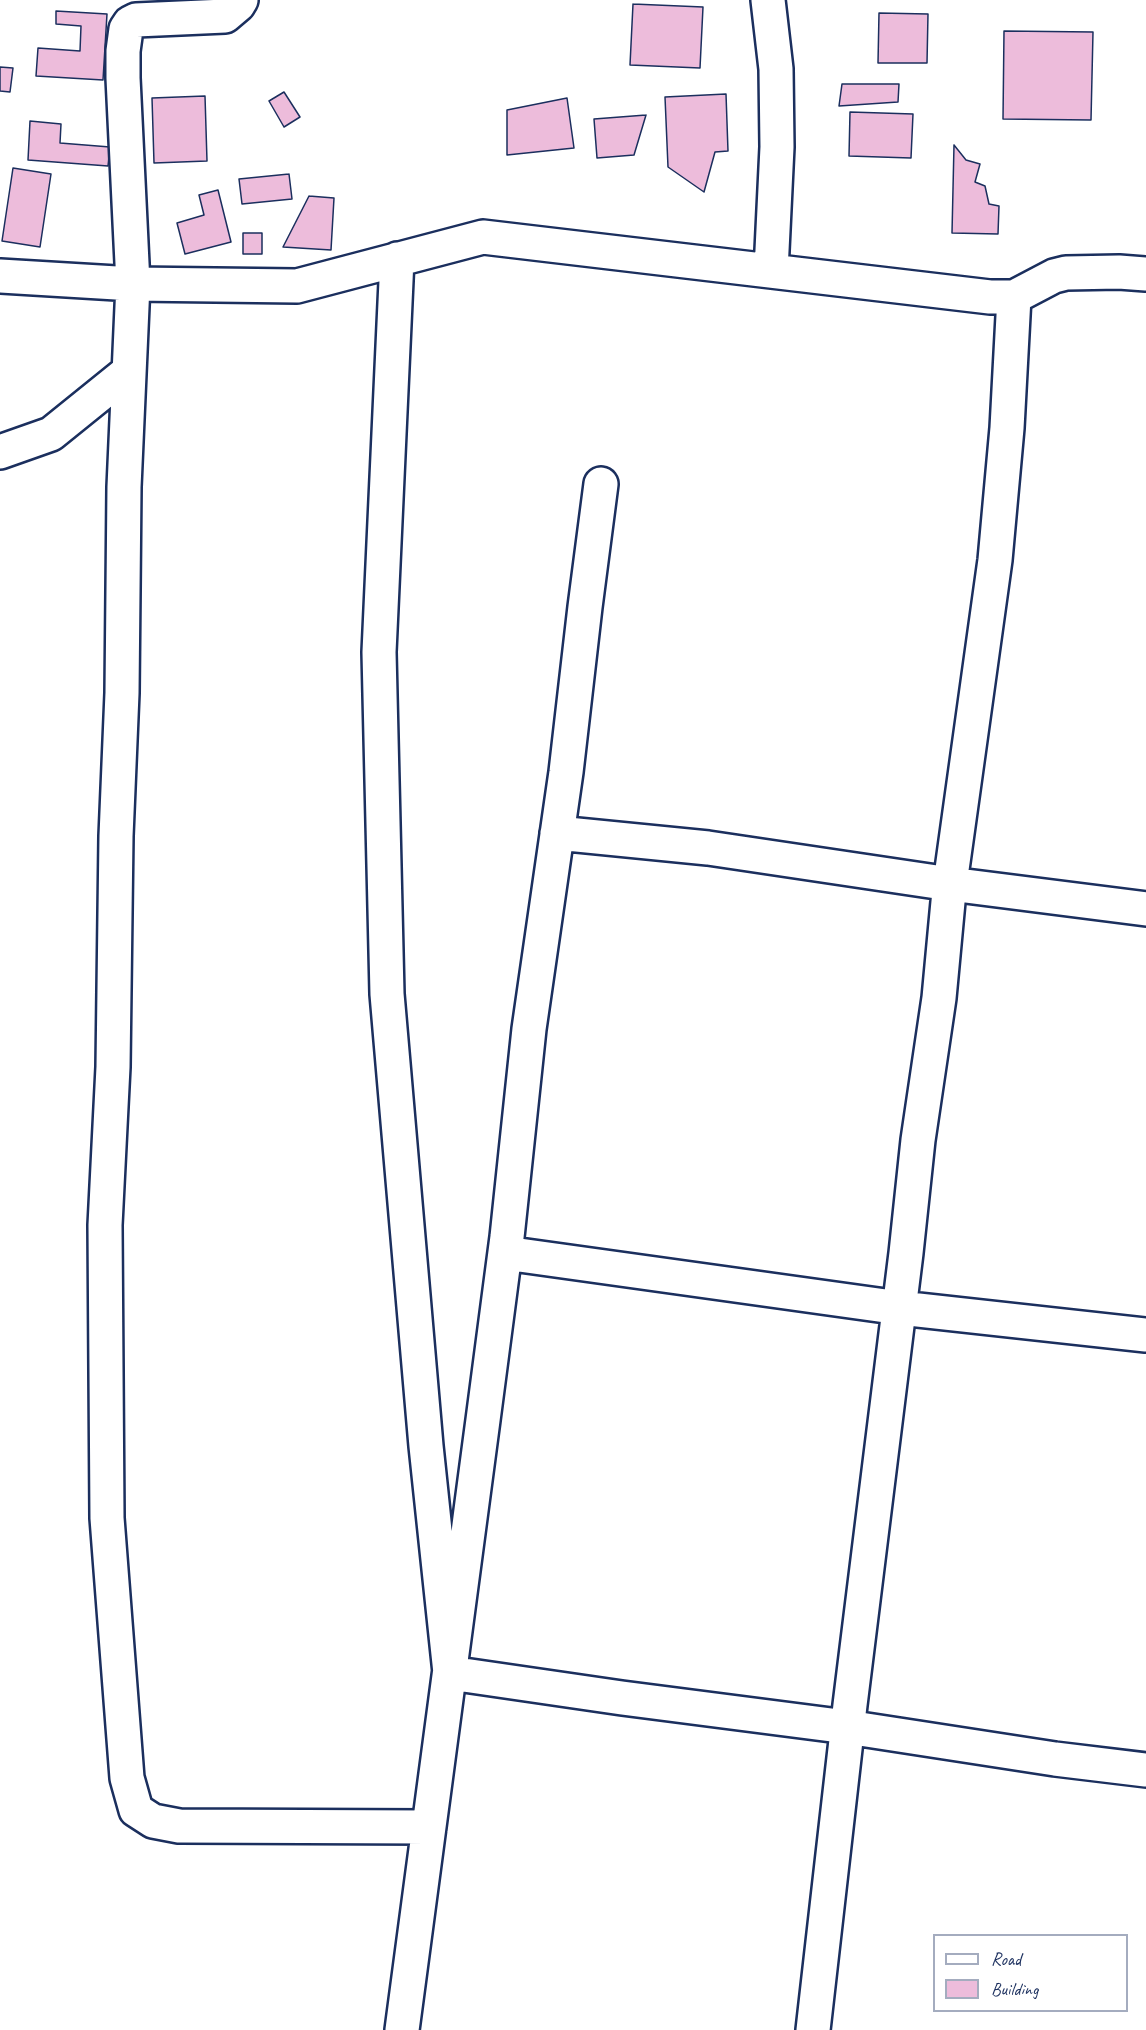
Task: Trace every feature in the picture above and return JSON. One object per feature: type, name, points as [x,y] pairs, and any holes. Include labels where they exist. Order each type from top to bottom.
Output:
[{"type":"street","points":[[241,0],[225,16],[136,20],[126,29],[123,51],[133,284],[124,487],[122,693],[116,836],[113,1067],[105,1225],[107,1518],[127,1778],[136,1810],[153,1821],[179,1826],[429,1827]]},
{"type":"street","points":[[768,0],[776,69],[777,124],[771,271]]},
{"type":"street","points":[[0,276],[133,284],[297,286],[483,237],[990,297],[1014,297],[1054,276],[1066,273],[1146,274]]},
{"type":"street","points":[[397,260],[379,652],[387,994],[426,1446],[450,1673]]},
{"type":"street","points":[[813,2030],[847,1727],[900,1308],[918,1140],[939,998],[950,884],[995,560],[1007,428],[1014,297]]},
{"type":"street","points":[[0,452],[51,434],[129,371]]},
{"type":"street","points":[[402,2030],[450,1673],[601,484]]},
{"type":"street","points":[[556,833],[708,848],[950,884],[1146,909]]},
{"type":"street","points":[[504,1252],[900,1308],[1146,1335]]},
{"type":"street","points":[[450,1673],[1146,1770]]},
{"type":"building","points":[[633,4],[703,7],[700,68],[630,65]]},
{"type":"building","points":[[56,11],[107,14],[103,80],[36,76],[38,48],[80,51],[81,26],[56,24]]},
{"type":"building","points":[[879,13],[928,14],[927,63],[878,63]]},
{"type":"building","points":[[1004,31],[1093,32],[1091,120],[1003,119]]},
{"type":"building","points":[[0,67],[13,68],[10,92],[0,91]]},
{"type":"building","points":[[842,84],[899,84],[898,102],[839,106]]},
{"type":"building","points":[[284,92],[300,117],[284,127],[269,101]]},
{"type":"building","points":[[726,94],[728,151],[715,152],[704,192],[668,167],[665,97]]},
{"type":"building","points":[[205,96],[207,161],[154,163],[152,98]]},
{"type":"building","points":[[567,98],[574,148],[507,155],[507,110]]},
{"type":"building","points":[[850,112],[913,114],[911,158],[849,156]]},
{"type":"building","points":[[646,115],[634,155],[597,158],[594,119]]},
{"type":"building","points":[[30,121],[61,124],[60,143],[110,147],[108,166],[28,160]]},
{"type":"building","points":[[954,145],[966,160],[980,164],[975,182],[985,186],[989,204],[999,206],[998,234],[952,233]]},
{"type":"building","points":[[13,168],[51,174],[40,247],[2,241]]},
{"type":"building","points":[[289,174],[292,199],[242,204],[239,179]]},
{"type":"building","points":[[218,190],[231,242],[185,254],[177,223],[204,215],[199,195]]},
{"type":"building","points":[[309,196],[334,198],[331,250],[283,247]]},
{"type":"building","points":[[243,233],[262,233],[262,254],[243,254]]}]
